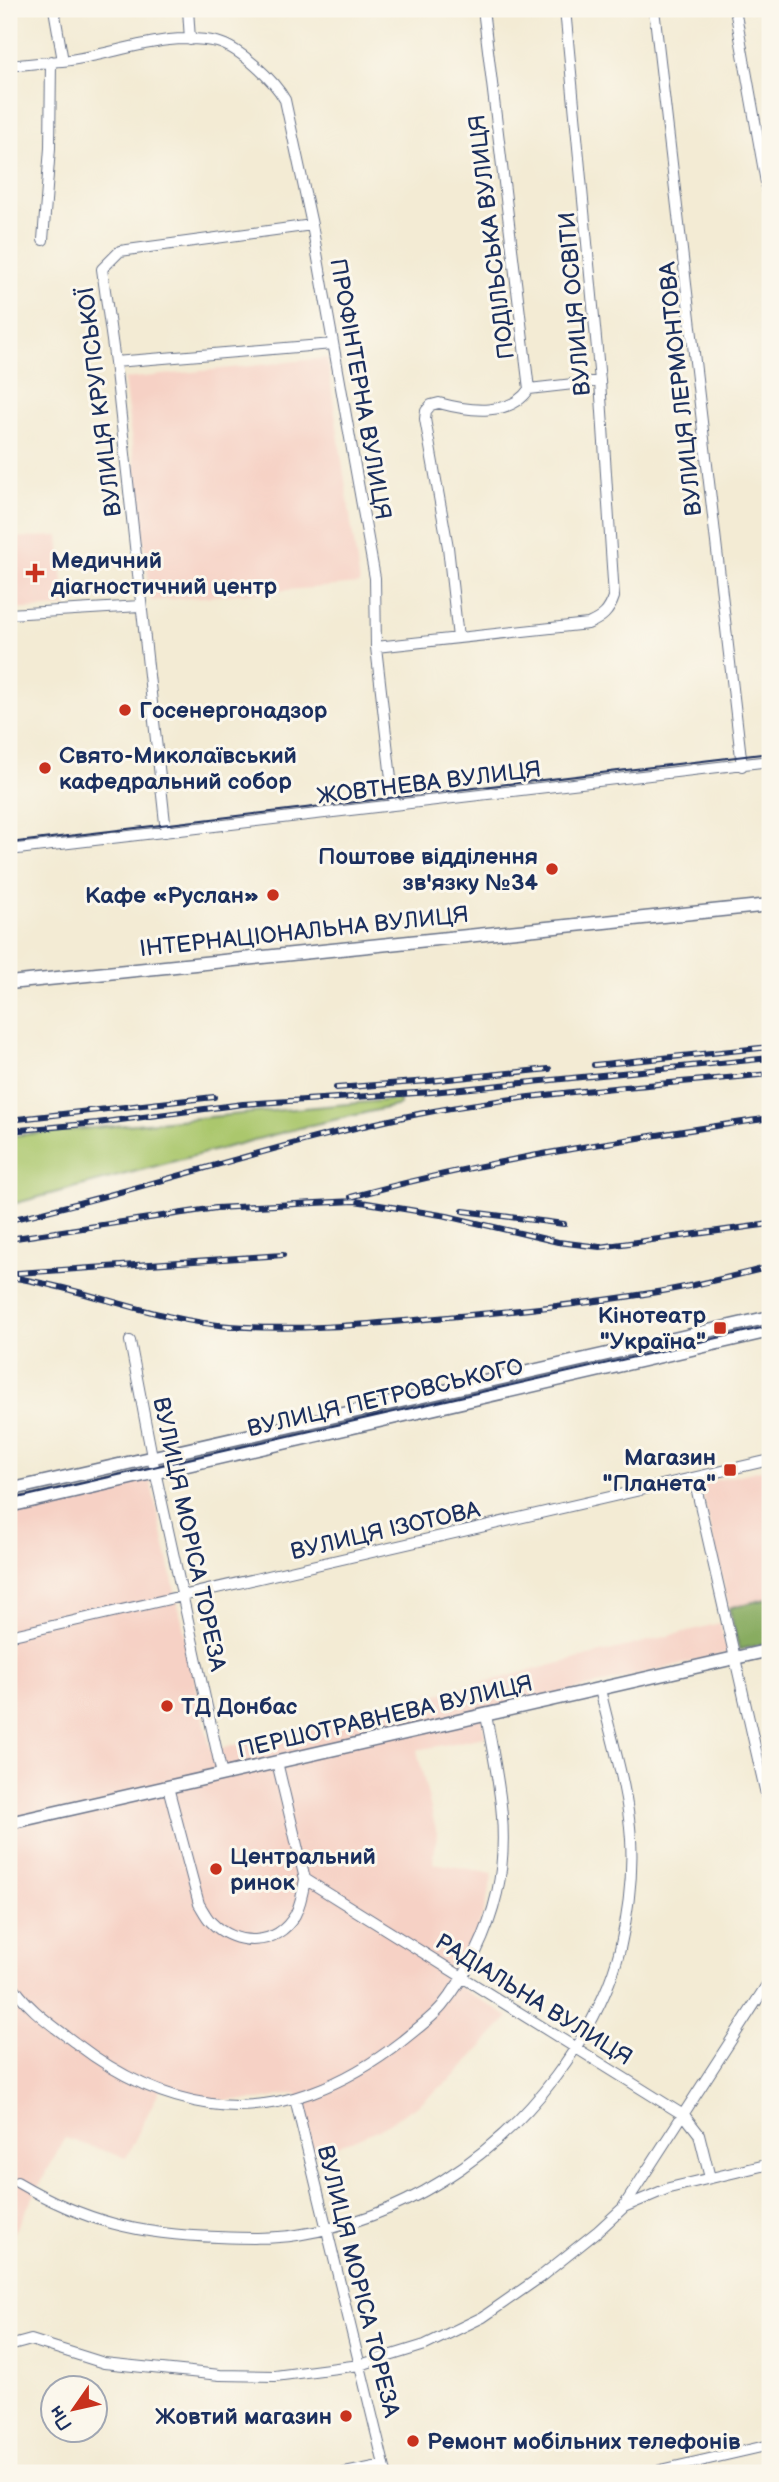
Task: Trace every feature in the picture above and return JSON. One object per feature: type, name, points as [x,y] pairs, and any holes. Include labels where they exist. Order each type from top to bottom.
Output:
[{"type":"main road","name":"ІНТЕРНАЦІОНАЛЬНА ВУЛИЦЯ","points":[[9,983],[770,905]]},
{"type":"main road","name":"ВУЛИЦЯ ПЕТРОВСЬКОГО","points":[[9,1490],[770,1317]]},
{"type":"main road","name":"ВУЛИЦЯ ПЕТРОВСЬКОГО","points":[[9,1506],[770,1331]]},
{"type":"main road","name":"ПЕРШОТРАВНЕВА ВУЛИЦЯ","points":[[9,1824],[770,1650]]},
{"type":"street","points":[[54,9],[62,61]]},
{"type":"street","points":[[187,40],[188,9]]},
{"type":"street","name":"ПОДІЛЬСЬКА ВУЛИЦЯ","points":[[483,9],[529,389],[600,381]]},
{"type":"street","name":"ВУЛИЦЯ ОСВІТИ","points":[[458,638],[588,624],[610,610],[614,597],[600,381],[565,9]]},
{"type":"street","name":"ВУЛИЦЯ ЛЕРМОНТОВА","points":[[654,9],[742,766]]},
{"type":"street","points":[[734,9],[770,205]]},
{"type":"street","name":"ПРОФІНТЕРНА ВУЛИЦЯ","points":[[9,66],[62,61],[138,46],[187,40],[219,43],[230,48],[272,80],[279,89],[288,112],[312,225],[375,578],[376,647],[394,805]]},
{"type":"street","points":[[43,240],[50,148],[51,61]]},
{"type":"street","name":"ВУЛИЦЯ КРУПСЬКОЇ","points":[[166,832],[115,362],[102,269],[120,251],[312,225]]},
{"type":"street","points":[[115,362],[333,344]]},
{"type":"street","points":[[376,647],[458,638],[448,547],[425,419],[426,411],[430,405],[439,403],[505,408],[522,400],[529,389]]},
{"type":"street","points":[[9,614],[140,606]]},
{"type":"street","name":"ЖОВТНЕВА ВУЛИЦЯ","points":[[9,850],[770,761]]},
{"type":"street","name":"ВУЛИЦЯ МОРІСА ТОРЕЗА","points":[[130,1341],[152,1457],[222,1775]]},
{"type":"street","name":"ВУЛИЦЯ ІЗОТОВА","points":[[9,1636],[770,1460]]},
{"type":"street","points":[[694,1478],[770,1812]]},
{"type":"street","points":[[17,2182],[75,2213],[129,2228],[173,2236],[263,2237],[327,2229],[375,2214],[413,2197],[463,2168],[505,2135],[537,2101],[577,2049],[599,2010],[620,1950],[632,1870],[631,1837],[620,1773],[600,1689]]},
{"type":"street","points":[[9,1979],[26,2002],[55,2028],[97,2059],[129,2078],[177,2097],[212,2104],[249,2105],[295,2098],[335,2084],[362,2070],[441,2007],[475,1954],[487,1926],[497,1893],[504,1830],[486,1715]]},
{"type":"street","points":[[168,1787],[200,1903],[210,1921],[223,1932],[239,1939],[260,1941],[273,1937],[286,1928],[296,1914],[305,1879],[277,1762]]},
{"type":"street","name":"РАДІАЛЬНА ВУЛИЦЯ","points":[[305,1879],[685,2116],[699,2134],[710,2178]]},
{"type":"street","points":[[9,2346],[31,2340],[104,2363],[220,2375],[275,2376],[360,2365],[425,2345],[483,2317],[540,2278],[624,2207],[770,1980]]},
{"type":"street","name":"ВУЛИЦЯ МОРІСА ТОРЕЗА","points":[[295,2098],[385,2469]]},
{"type":"street","points":[[624,2207],[669,2188],[770,2164]]},
{"type":"street","points":[[648,2473],[770,2445]]},
{"type":"street","points":[[345,2473],[385,2469]]},
{"type":"shaded area","points":[[327,358],[360,584],[151,601],[124,379]]},
{"type":"shaded area","name":"Медичний діагностичний центр","points":[[59,536],[65,607],[9,610],[9,538]]},
{"type":"shaded area","points":[[770,1468],[770,1642],[739,1650],[700,1484]]},
{"type":"shaded area","name":"Центральний ринок","points":[[150,1479],[211,1751],[720,1623],[727,1653],[482,1713],[485,1737],[417,1750],[437,1834],[433,1863],[493,1873],[484,1912],[451,1982],[509,2017],[456,2075],[418,2105],[379,2129],[351,2141],[312,2152],[297,2093],[258,2100],[222,2100],[161,2087],[126,2158],[65,2138],[9,2242],[9,1511]]},
{"type":"green space","points":[[400,1099],[400,1105],[307,1126],[9,1205],[9,1136]]},
{"type":"green space","points":[[770,1598],[770,1642],[739,1650],[729,1608]]},
{"type":"tram line","points":[[9,843],[770,753]]},
{"type":"tram line","points":[[9,1500],[770,1326]]},
{"type":"railway","points":[[594,1065],[770,1047]]},
{"type":"railway","points":[[9,1131],[97,1123],[243,1104],[432,1092],[770,1058]]},
{"type":"railway","points":[[336,1088],[549,1069]]},
{"type":"railway","points":[[9,1220],[327,1135],[434,1111],[560,1093],[770,1074]]},
{"type":"railway","points":[[9,1120],[214,1097]]},
{"type":"railway","points":[[351,1197],[507,1161],[770,1118]]},
{"type":"railway","points":[[9,1239],[216,1208],[355,1201],[447,1216],[558,1242],[600,1247],[770,1224]]},
{"type":"railway","points":[[463,1211],[564,1224]]},
{"type":"railway","points":[[18,1273],[283,1255]]},
{"type":"railway","points":[[9,1277],[202,1323],[303,1328],[513,1311],[599,1301],[685,1287],[770,1267]]},
{"type":"place","name":"Медичний діагностичний центр","points":[[35,573]]},
{"type":"place","name":"Госенергонадзор","points":[[125,710]]},
{"type":"place","name":"Свято-Миколаївський кафедральний собор","points":[[45,768]]},
{"type":"place","name":"Поштове відділення зв'язку №34","points":[[552,869]]},
{"type":"place","name":"Кафе «Руслан»","points":[[273,895]]},
{"type":"place","name":"Кінотеатр \"Україна\"","points":[[720,1328]]},
{"type":"place","name":"Магазин \"Планета\"","points":[[730,1470]]},
{"type":"place","name":"ТД Донбас","points":[[167,1706]]},
{"type":"place","name":"Центральний ринок","points":[[216,1869]]},
{"type":"place","name":"Жовтий магазин","points":[[346,2416]]},
{"type":"place","name":"Ремонт мобільних телефонів","points":[[413,2441]]}]
